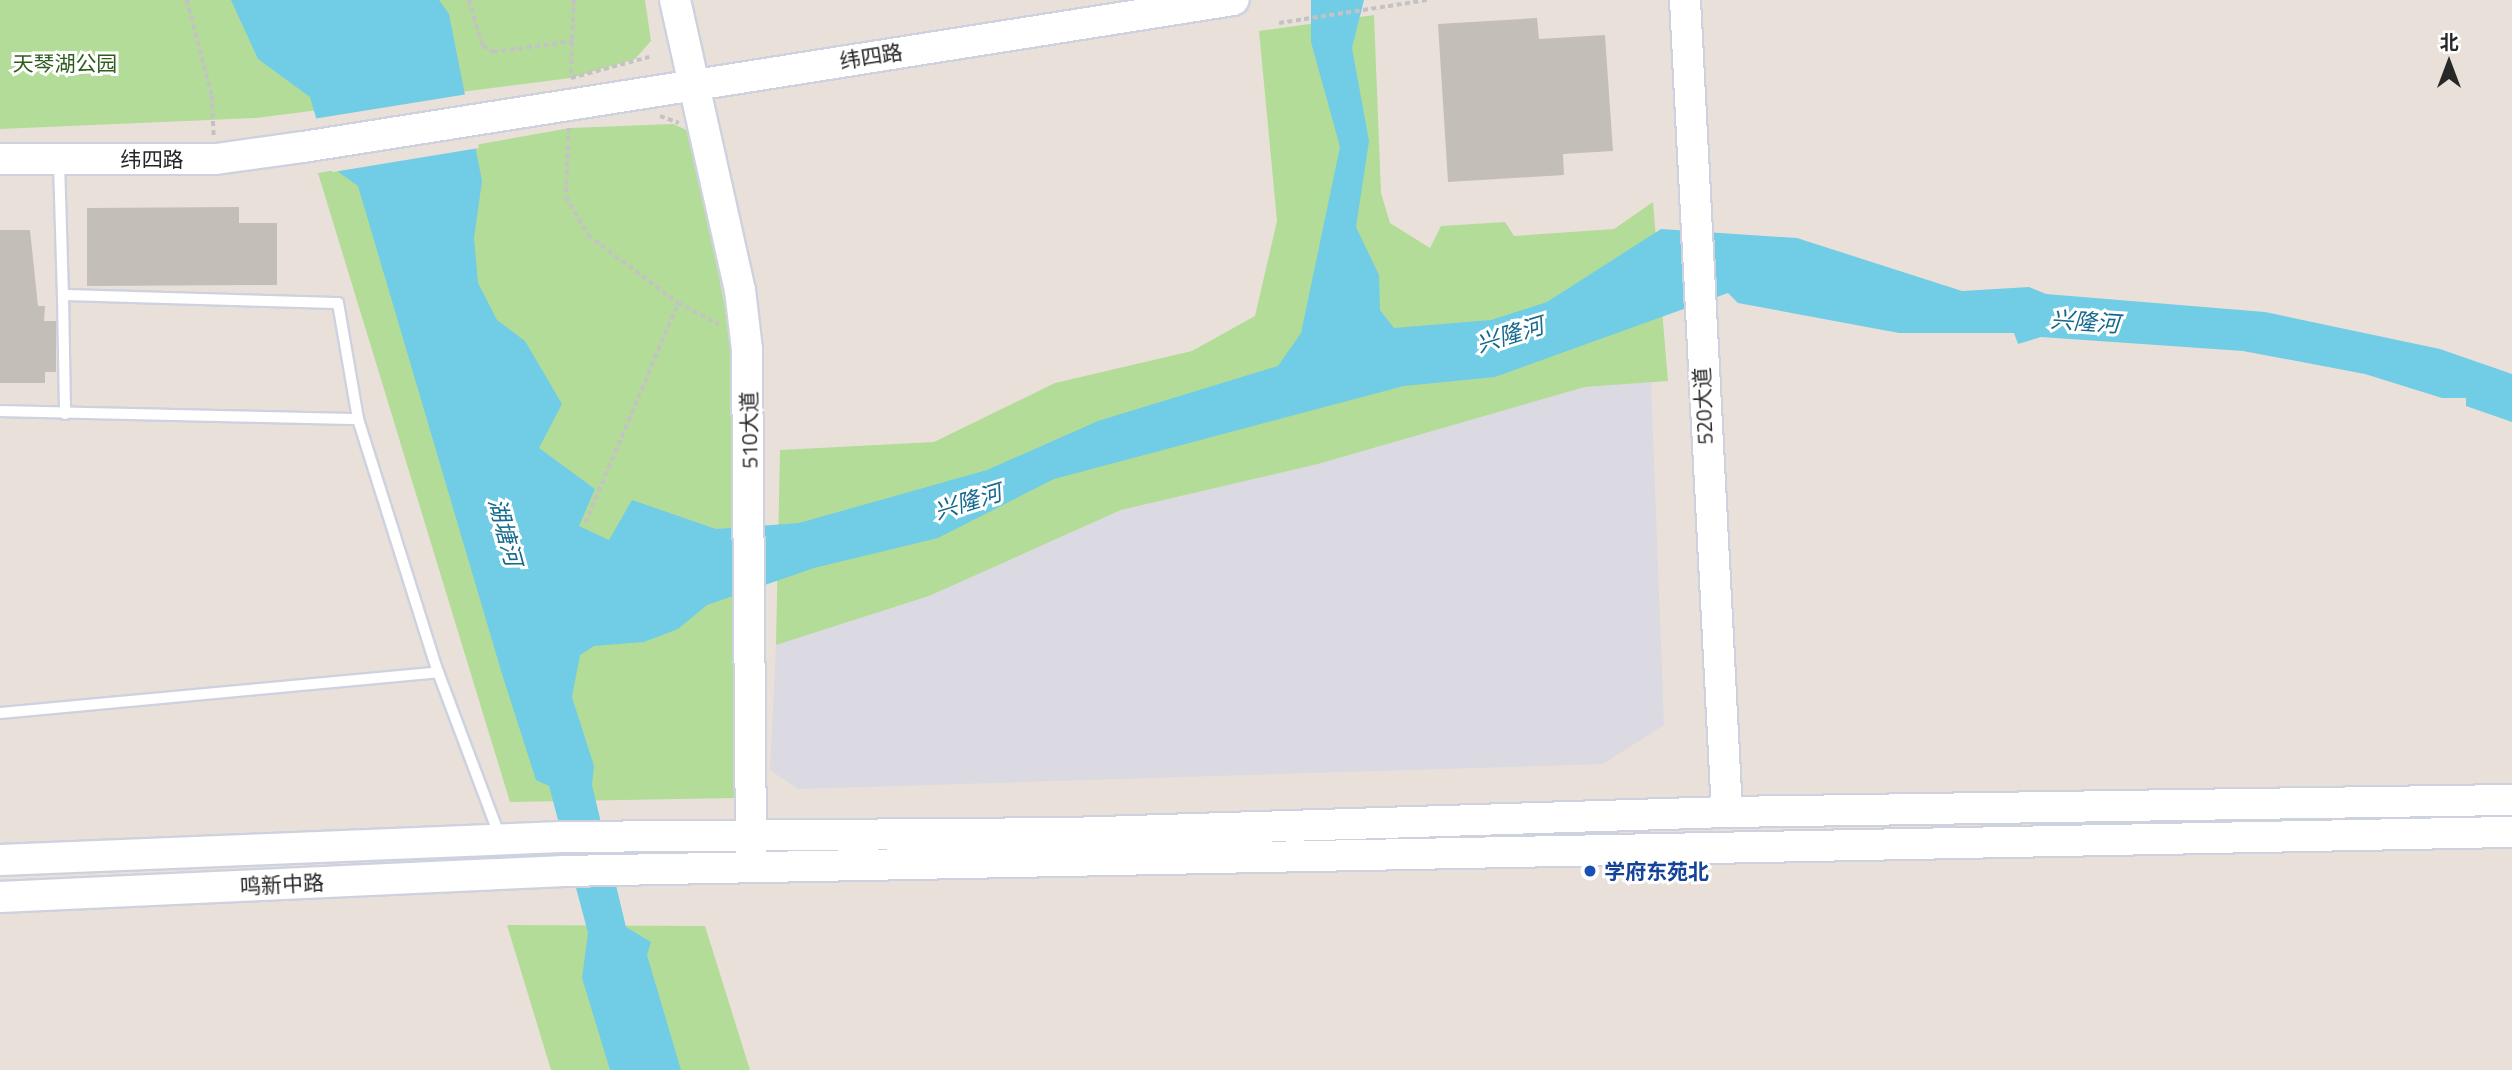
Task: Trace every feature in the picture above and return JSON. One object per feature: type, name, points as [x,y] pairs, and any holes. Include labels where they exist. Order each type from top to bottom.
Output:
[{"type":"main road","name":"510大道","points":[[675,0],[740,290],[752,590],[751,867]]},
{"type":"main road","name":"纬四路","points":[[0,159],[216,159],[303,148],[1233,0]]},
{"type":"main road","name":"520大道","points":[[1685,0],[1692,227],[1727,812]]},
{"type":"main road","name":"鸣新中路","points":[[0,860],[561,837],[1069,833],[1727,812],[2512,800]]},
{"type":"main road","name":"鸣新中路","points":[[0,897],[564,871],[2512,832]]},
{"type":"lane","points":[[59,159],[65,414]]},
{"type":"lane","points":[[63,295],[338,303],[358,419],[439,672],[500,839]]},
{"type":"lane","points":[[0,411],[358,419]]},
{"type":"lane","points":[[0,713],[439,672]]},
{"type":"path","points":[[187,0],[212,96],[216,159]]},
{"type":"path","points":[[468,0],[483,46],[493,52],[573,41]]},
{"type":"path","points":[[574,0],[571,78],[649,57]]},
{"type":"path","points":[[1279,23],[1427,0]]},
{"type":"path","points":[[649,118],[684,125]]},
{"type":"path","points":[[583,126],[569,128],[566,197],[588,235],[678,303],[731,330]]},
{"type":"path","points":[[585,523],[678,303]]},
{"type":"shaded area","points":[[1651,382],[1664,725],[1603,764],[798,789],[770,770],[776,645],[929,596],[1121,510],[1318,464],[1585,387]]},
{"type":"green space","name":"天琴湖公园","points":[[0,0],[645,0],[651,41],[635,59],[571,78],[256,118],[0,129]]},
{"type":"green space","points":[[1374,15],[1381,193],[1390,223],[1430,248],[1441,226],[1505,222],[1514,236],[1614,229],[1653,202],[1668,381],[1585,387],[1318,464],[1121,510],[929,596],[776,645],[780,450],[934,442],[1055,383],[1192,351],[1255,316],[1277,221],[1259,31]]},
{"type":"green space","points":[[673,124],[691,132],[734,354],[735,798],[510,802],[318,173],[570,128]]},
{"type":"green space","points":[[507,925],[705,926],[750,1070],[551,1070]]},
{"type":"water","points":[[231,0],[439,0],[449,14],[482,181],[474,238],[478,283],[497,320],[525,341],[562,404],[539,448],[595,489],[579,526],[609,540],[632,500],[716,529],[799,523],[987,470],[1098,421],[1278,366],[1301,333],[1340,147],[1311,42],[1311,0],[1364,0],[1352,48],[1369,141],[1356,227],[1379,275],[1380,310],[1394,328],[1491,320],[1547,302],[1661,229],[1797,238],[1962,291],[2029,287],[2046,294],[2265,312],[2440,349],[2512,374],[2512,422],[2466,406],[2466,398],[2442,398],[2365,374],[2243,351],[2041,337],[2018,344],[2014,333],[1899,333],[1738,303],[1728,293],[1495,377],[1404,386],[1054,479],[938,538],[814,568],[707,605],[678,629],[644,642],[594,646],[580,655],[572,697],[594,766],[592,785],[626,927],[651,942],[647,955],[681,1070],[610,1070],[582,978],[588,933],[549,786],[536,780],[502,674],[358,186],[330,166],[310,97],[258,59]]},
{"type":"pier","points":[[468,94],[479,148],[333,172],[327,168],[313,119]]},
{"type":"building","points":[[1537,18],[1539,39],[1605,35],[1613,151],[1563,154],[1564,175],[1448,182],[1438,24]]},
{"type":"building","points":[[239,207],[239,223],[277,223],[277,285],[87,286],[87,208]]},
{"type":"building","points":[[0,230],[30,230],[38,306],[45,306],[44,321],[56,321],[56,372],[45,372],[45,383],[0,383]]},
{"type":"place","name":"学府东苑北","points":[[1590,871]]},
{"type":"water label","name":"兴隆河","points":[[2085,322]]},
{"type":"water label","name":"兴隆河","points":[[1510,335]]},
{"type":"water label","name":"兴隆河","points":[[968,502]]},
{"type":"water label","name":"湖塘河","points":[[505,532]]}]
